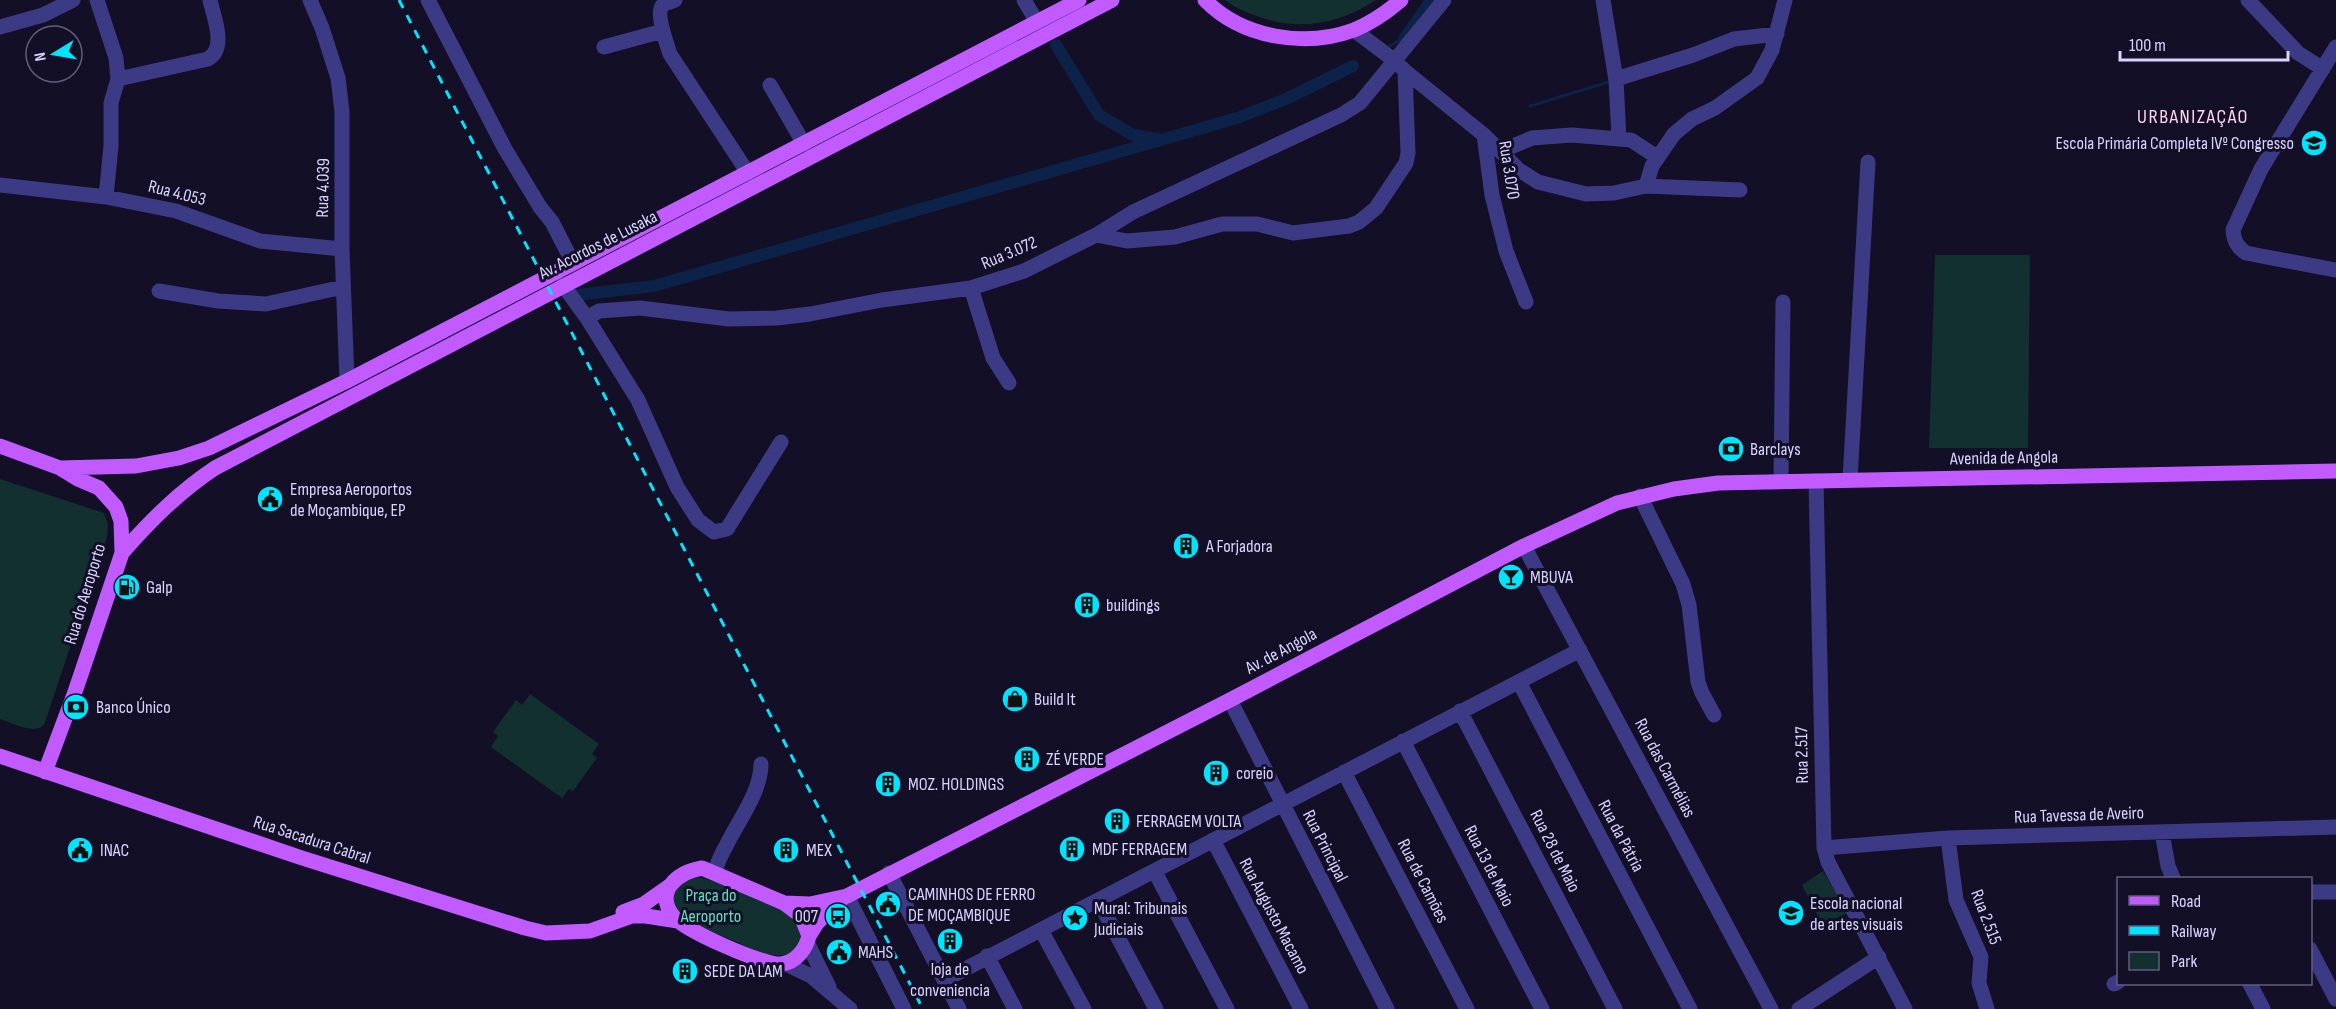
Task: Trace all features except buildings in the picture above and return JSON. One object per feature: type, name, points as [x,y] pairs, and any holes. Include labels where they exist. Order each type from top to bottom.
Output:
[{"type":"main road","name":"Av. Acordos de Lusaka","points":[[60,468],[136,466],[179,458],[209,448],[347,381],[1079,0]]},
{"type":"main road","name":"Av. Acordos de Lusaka","points":[[122,553],[156,514],[187,487],[215,468],[1112,0]]},
{"type":"main road","points":[[1205,0],[1236,22],[1264,33],[1294,39],[1325,37],[1354,30],[1383,15],[1401,0]]},
{"type":"main road","name":"Rua do Aeroporto","points":[[0,446],[60,468],[99,488],[116,507],[121,521],[122,553],[45,772]]},
{"type":"main road","name":"Avenida de Angola","points":[[1674,489],[1718,483],[1781,481],[2336,471]]},
{"type":"main road","name":"Av. de Angola","points":[[889,873],[1201,715],[1524,546],[1617,503],[1674,489]]},
{"type":"main road","points":[[0,756],[45,772]]},
{"type":"main road","name":"Rua Sacadura Cabral","points":[[45,772],[302,858],[525,928],[546,933],[571,933],[590,931],[632,916],[654,917],[678,921],[729,947],[774,964],[784,963]]},
{"type":"main road","name":"Rua Sacadura Cabral","points":[[571,933],[598,919],[637,908],[671,885],[678,876],[688,870],[702,868],[714,872]]},
{"type":"main road","points":[[714,872],[784,903],[801,916],[806,925],[808,939]]},
{"type":"main road","points":[[784,963],[799,956],[817,922],[847,896],[889,873]]},
{"type":"main road","points":[[671,885],[668,904],[671,914],[678,921]]},
{"type":"main road","points":[[784,903],[810,904],[847,896]]},
{"type":"street","points":[[0,27],[43,15],[73,0]]},
{"type":"street","points":[[97,0],[116,58],[117,79],[111,103],[111,146],[106,197]]},
{"type":"street","points":[[117,79],[213,56],[219,43],[210,0]]},
{"type":"street","name":"Rua 4.039","points":[[310,0],[322,28],[338,78],[342,112],[342,249],[347,381]]},
{"type":"street","points":[[428,0],[505,149],[540,207],[552,222],[573,263]]},
{"type":"street","points":[[675,0],[662,6],[663,31],[673,62],[748,173]]},
{"type":"street","points":[[1024,0],[1037,22]]},
{"type":"street","name":"Rua 3.072","points":[[587,318],[598,311],[640,308],[729,319],[777,318],[971,288],[1024,271],[1096,235],[1134,212],[1341,116],[1360,103],[1400,66],[1444,0]]},
{"type":"street","points":[[1603,0],[1616,79],[1619,138]]},
{"type":"street","points":[[1646,186],[1657,157],[1683,125],[1715,108],[1757,78],[1772,50],[1785,0]]},
{"type":"street","points":[[2248,0],[2298,53],[2323,69]]},
{"type":"street","name":"Rua 3.070","points":[[1354,30],[1484,135],[1492,195],[1506,251],[1526,302]]},
{"type":"street","points":[[604,47],[663,31]]},
{"type":"street","points":[[1616,79],[1693,55],[1734,39],[1777,34]]},
{"type":"street","points":[[2335,270],[2246,253],[2238,248],[2233,230],[2261,169],[2336,47]]},
{"type":"street","points":[[1096,235],[1122,240],[1175,237],[1222,224],[1257,224],[1293,233],[1332,230],[1359,222],[1376,208],[1406,163],[1408,153],[1400,66]]},
{"type":"street","points":[[770,85],[804,144]]},
{"type":"street","points":[[1484,135],[1519,170],[1538,182],[1586,194],[1605,194],[1646,186],[1740,190]]},
{"type":"street","points":[[1501,151],[1532,138],[1546,136],[1619,138],[1631,140],[1657,157]]},
{"type":"street","points":[[1850,480],[1868,162]]},
{"type":"street","name":"Rua 4.053","points":[[0,185],[106,197],[176,212],[260,241],[342,249]]},
{"type":"street","points":[[563,285],[587,318],[638,400],[677,487],[698,520],[708,529],[714,532],[727,529],[782,442]]},
{"type":"street","points":[[159,291],[218,301],[266,304],[343,287]]},
{"type":"street","points":[[971,288],[993,358],[1009,383]]},
{"type":"street","points":[[1781,481],[1783,302]]},
{"type":"street","name":"Rua 2.517","points":[[1816,481],[1824,848],[1828,862],[1905,1009]]},
{"type":"street","points":[[1640,496],[1683,584],[1689,605],[1698,682],[1714,715]]},
{"type":"street","name":"Rua das Carmélias","points":[[1524,546],[1772,1009]]},
{"type":"street","points":[[944,980],[1580,650]]},
{"type":"street","name":"Rua da Pátria","points":[[1519,682],[1689,1009]]},
{"type":"street","name":"Rua Principal","points":[[1230,700],[1387,1009]]},
{"type":"street","name":"Rua 28 de Maio","points":[[1460,711],[1614,1009]]},
{"type":"street","name":"Rua 13 de Maio","points":[[1403,741],[1542,1009]]},
{"type":"street","points":[[714,872],[753,794],[759,780],[761,764]]},
{"type":"street","name":"Rua de Camões","points":[[1344,772],[1467,1009]]},
{"type":"street","name":"Rua Tavessa de Aveiro","points":[[1824,848],[1948,838],[2336,827]]},
{"type":"street","points":[[2162,832],[2172,877]]},
{"type":"street","name":"Rua 2.515","points":[[1948,838],[1954,888],[1960,909],[1981,957],[1979,983],[1987,1009]]},
{"type":"street","name":"Rua Augusto Macamo","points":[[1213,840],[1301,1009]]},
{"type":"street","points":[[1155,872],[1227,1009]]},
{"type":"street","points":[[889,873],[959,1009]]},
{"type":"street","points":[[2312,892],[2336,892]]},
{"type":"street","points":[[847,896],[904,1009]]},
{"type":"street","points":[[1098,900],[1156,1009]]},
{"type":"street","points":[[1041,930],[1084,1009]]},
{"type":"street","points":[[808,939],[832,992]]},
{"type":"street","points":[[2312,953],[2336,999]]},
{"type":"street","points":[[987,957],[1015,1009]]},
{"type":"street","points":[[1799,1009],[1879,957]]},
{"type":"street","points":[[784,963],[811,976],[850,1009]]},
{"type":"street","points":[[2251,985],[2264,1009]]},
{"type":"green space","points":[[1225,0],[1376,0],[1362,9],[1332,20],[1301,24],[1270,20],[1242,10]]},
{"type":"green space","points":[[1935,255],[2030,255],[2028,448],[1929,448]]},
{"type":"green space","points":[[0,479],[104,513],[108,524],[107,537],[44,725],[34,729],[0,719]]},
{"type":"green space","points":[[530,694],[599,744],[592,754],[597,758],[573,791],[569,789],[562,798],[491,747],[498,736],[493,732],[516,700],[522,705]]},
{"type":"green space","points":[[1823,871],[1847,913],[1823,926],[1802,885]]},
{"type":"green space","name":"Praça do Aeroporto","points":[[692,877],[728,886],[784,911],[796,921],[802,941],[790,954],[773,955],[690,921],[675,905],[674,897],[679,887]]},
{"type":"waterway","points":[[1408,33],[1430,0]]},
{"type":"waterway","points":[[1404,39],[1431,0]]},
{"type":"waterway","points":[[1386,48],[1404,38]]},
{"type":"waterway","points":[[1056,45],[1099,115],[1133,135],[1158,139]]},
{"type":"waterway","points":[[574,301],[576,295],[654,286],[1237,118],[1286,99],[1353,66]]},
{"type":"waterway","points":[[1530,106],[1612,81]]},
{"type":"railway","points":[[399,0],[923,1009]]},
{"type":"place","name":"Escola Primária Completa IVº Congresso","points":[[2314,143]]},
{"type":"place","name":"Barclays","points":[[1731,449]]},
{"type":"place","name":"Empresa Aeroportos de Moçambique, EP","points":[[270,499]]},
{"type":"place","name":"A Forjadora","points":[[1186,546]]},
{"type":"place","name":"MBUVA","points":[[1511,577]]},
{"type":"place","name":"Galp","points":[[127,587]]},
{"type":"place","name":"buildings","points":[[1087,605]]},
{"type":"place","name":"Build It","points":[[1015,699]]},
{"type":"place","name":"Banco Único","points":[[76,707]]},
{"type":"place","name":"ZÉ VERDE","points":[[1027,759]]},
{"type":"place","name":"coreio","points":[[1216,773]]},
{"type":"place","name":"MOZ. HOLDINGS","points":[[888,784]]},
{"type":"place","name":"FERRAGEM VOLTA","points":[[1117,821]]},
{"type":"place","name":"MDF FERRAGEM","points":[[1072,849]]},
{"type":"place","name":"INAC","points":[[80,850]]},
{"type":"place","name":"MEX","points":[[786,850]]},
{"type":"place","name":"CAMINHOS DE FERRO DE MOÇAMBIQUE","points":[[888,904]]},
{"type":"place","name":"Escola nacional de artes visuais","points":[[1791,913]]},
{"type":"place","name":"007","points":[[838,916]]},
{"type":"place","name":"Mural: Tribunais Judiciais","points":[[1075,918]]},
{"type":"place","name":"loja de conveniencia","points":[[950,941]]},
{"type":"place","name":"MAHS","points":[[839,952]]},
{"type":"place","name":"SEDE DA LAM","points":[[685,971]]},
{"type":"district","name":"URBANIZAÇÃO","points":[[2193,117]]}]
